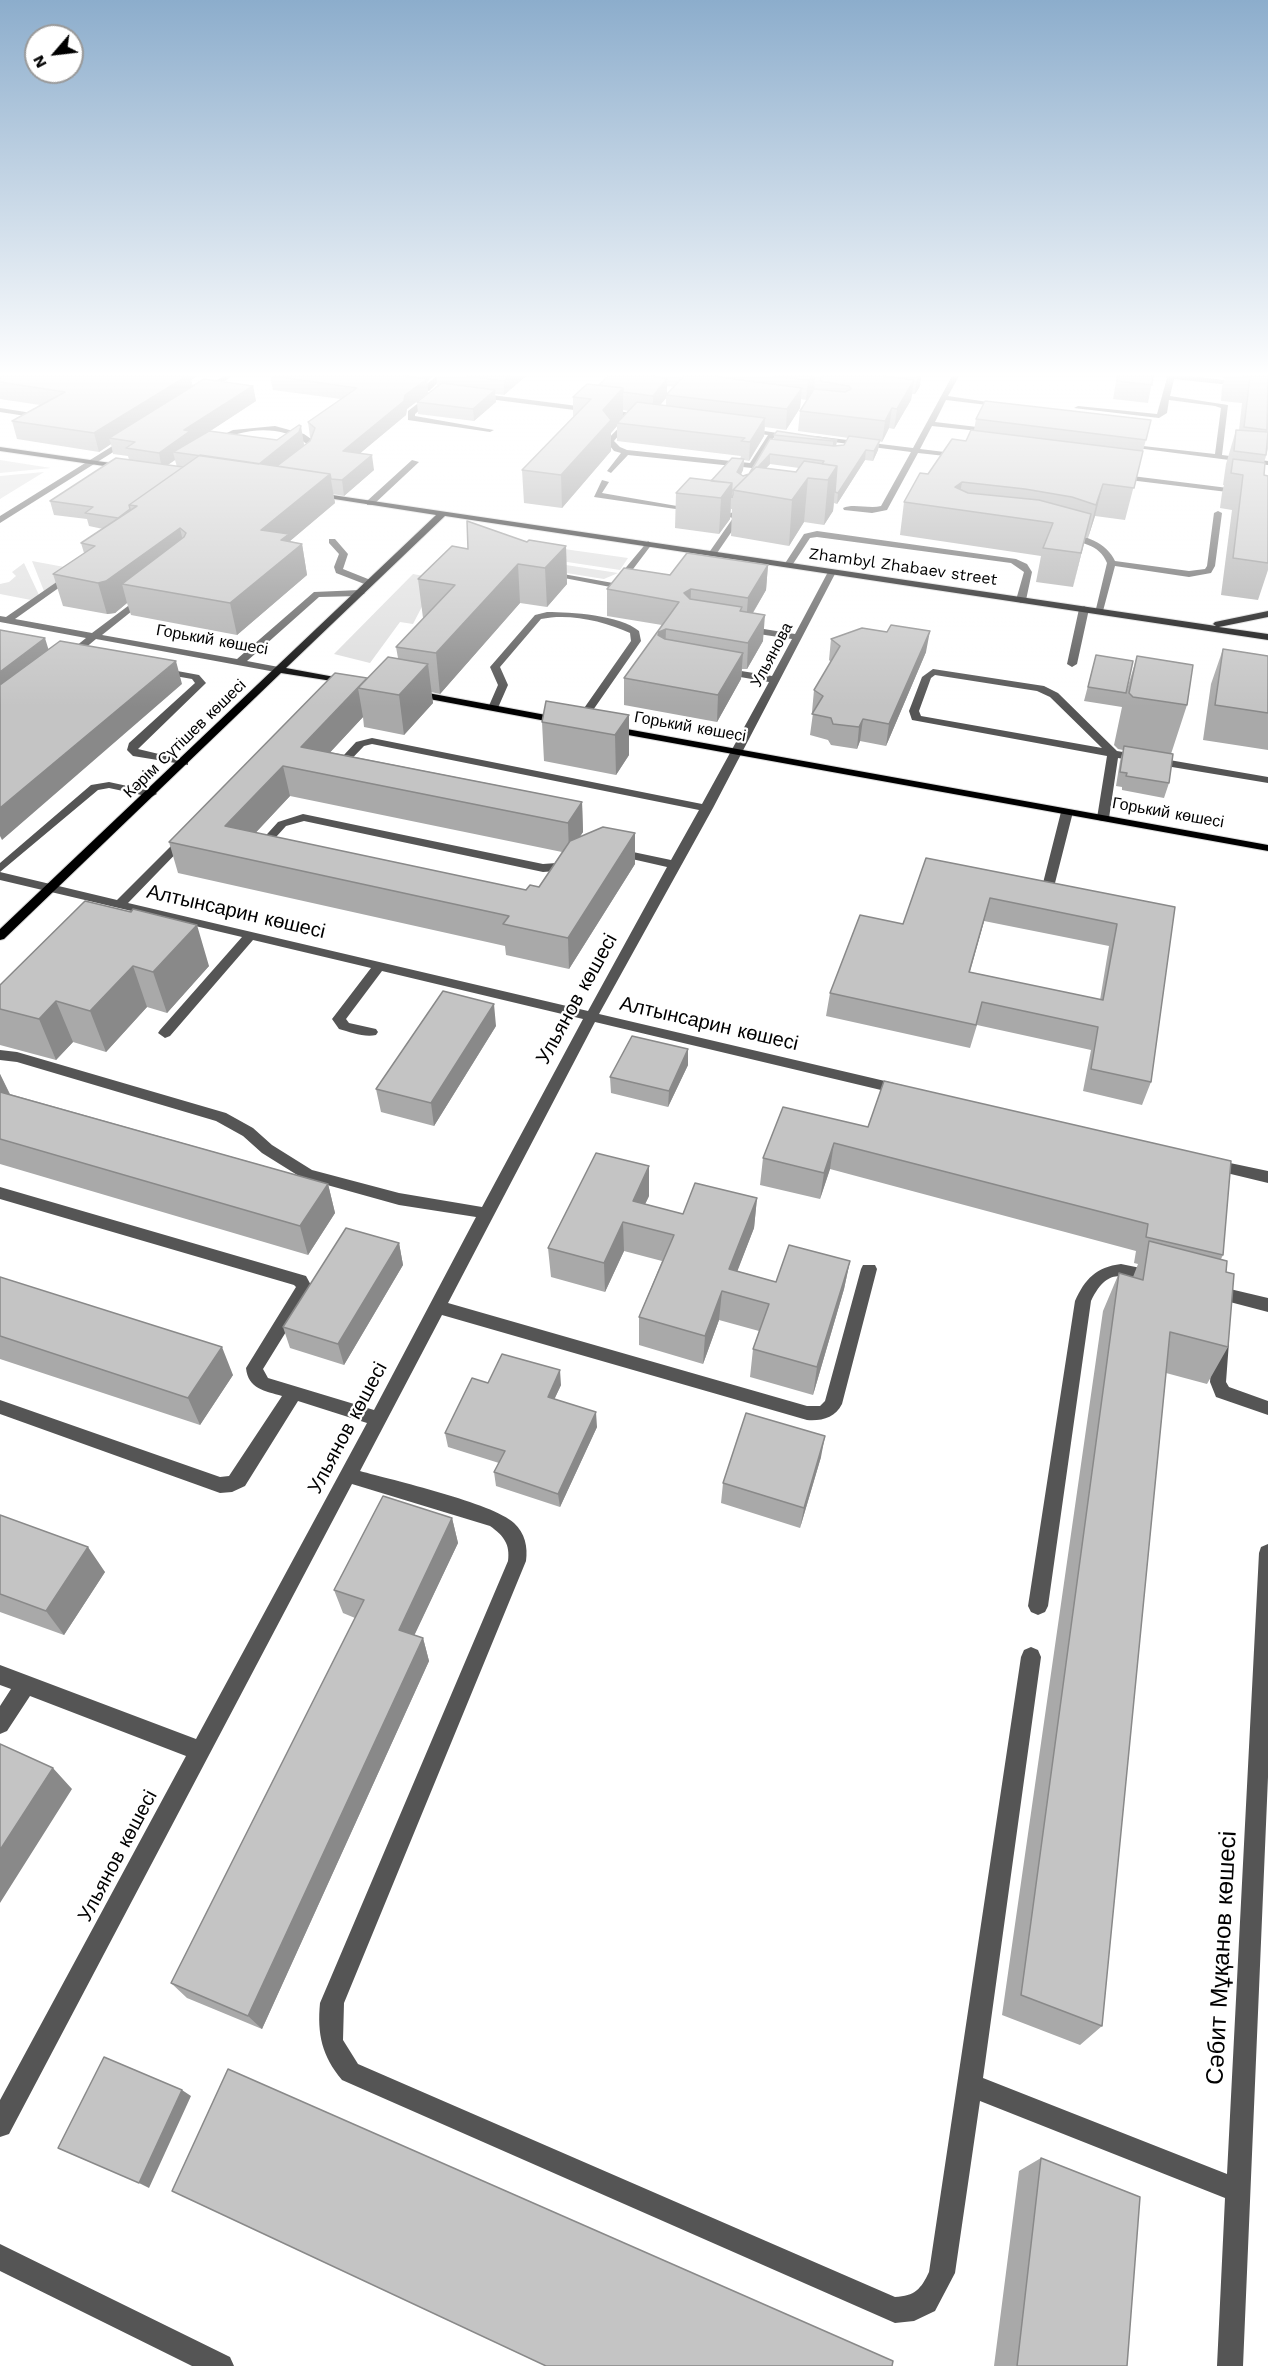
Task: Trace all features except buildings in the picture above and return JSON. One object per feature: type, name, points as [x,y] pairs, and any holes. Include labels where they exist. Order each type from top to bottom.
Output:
[{"type":"main road","name":"Zhambyl Zhabaev street","points":[[299,492],[1268,637]]},
{"type":"main road","name":"Кәрім Сүтішев көшесі","points":[[0,936],[184,763],[442,514]]},
{"type":"main road","points":[[1186,625],[1220,624],[1268,614]]},
{"type":"main road","name":"Горький көшесі","points":[[281,670],[363,684]]},
{"type":"main road","points":[[397,691],[590,726]]},
{"type":"main road","name":"Горький көшесі","points":[[601,728],[1268,848]]},
{"type":"street","points":[[0,520],[53,486]]},
{"type":"street","points":[[370,503],[388,486]]},
{"type":"street","points":[[602,486],[597,495],[705,511]]},
{"type":"street","points":[[847,508],[872,511],[883,509],[896,486]]},
{"type":"street","points":[[1201,486],[1268,495]]},
{"type":"street","points":[[712,554],[739,516],[748,508]]},
{"type":"street","points":[[1111,563],[1195,574],[1208,571],[1211,566],[1218,513]]},
{"type":"street","points":[[728,514],[739,516]]},
{"type":"street","points":[[788,565],[807,536],[817,534],[1013,561],[1024,566],[1028,572],[1021,600]]},
{"type":"street","points":[[1056,535],[1098,546],[1106,552],[1111,563],[1098,612]]},
{"type":"street","points":[[332,541],[344,554],[338,567],[339,571],[370,583]]},
{"type":"street","points":[[615,586],[648,544]]},
{"type":"street","points":[[4,620],[84,566]]},
{"type":"street","name":"Ульянова","points":[[738,753],[832,572]]},
{"type":"street","points":[[563,577],[641,591]]},
{"type":"street","points":[[87,658],[65,658],[150,593]]},
{"type":"street","points":[[240,662],[317,594],[360,593]]},
{"type":"street","points":[[1072,664],[1084,609]]},
{"type":"street","points":[[493,708],[503,686],[495,667],[538,617],[557,614],[618,624],[634,631],[636,641],[578,724]]},
{"type":"street","name":"Горький көшесі","points":[[4,620],[281,670]]},
{"type":"street","points":[[733,627],[798,637]]},
{"type":"street","points":[[151,669],[195,677],[201,683],[133,746],[132,750],[137,754],[184,763]]},
{"type":"street","points":[[710,669],[776,680]]},
{"type":"street","points":[[1113,753],[1054,695],[1040,688],[933,672],[927,677],[914,711],[916,718],[922,721],[1268,780]]},
{"type":"street","points":[[334,771],[360,744],[372,741],[707,808]]},
{"type":"street","name":"Ульянов көшесі","points":[[0,2125],[438,1307],[486,1213],[738,753]]},
{"type":"street","points":[[1103,818],[1113,753]]},
{"type":"street","points":[[0,869],[95,787],[109,785],[151,794]]},
{"type":"street","points":[[1049,883],[1067,812]]},
{"type":"street","points":[[263,845],[288,820],[303,817],[543,868],[568,867],[587,858]]},
{"type":"street","points":[[120,904],[190,832]]},
{"type":"street","points":[[599,852],[609,851],[676,865]]},
{"type":"street","name":"Алтынсарин көшесі","points":[[0,876],[921,1095]]},
{"type":"street","points":[[165,1033],[251,935]]},
{"type":"street","points":[[371,1032],[344,1026],[339,1019],[379,966]]},
{"type":"street","points":[[0,1055],[17,1057],[221,1117],[248,1132],[267,1149],[307,1174],[399,1199],[486,1213]]},
{"type":"street","points":[[1199,1161],[1268,1177]]},
{"type":"street","points":[[0,1193],[300,1280],[303,1287],[302,1293],[254,1368],[255,1376],[262,1383],[292,1394],[378,1419]]},
{"type":"street","points":[[438,1307],[807,1413],[819,1414],[828,1411],[833,1404],[869,1269]]},
{"type":"street","points":[[1038,1606],[1083,1301],[1098,1277],[1116,1270],[1138,1272],[1170,1280]]},
{"type":"street","points":[[1192,1285],[1268,1305]]},
{"type":"street","points":[[1225,1294],[1218,1382],[1221,1392],[1268,1408]]},
{"type":"street","points":[[0,1407],[220,1485],[232,1484],[239,1480],[292,1394]]},
{"type":"street","points":[[348,1475],[495,1519],[515,1535],[519,1549],[517,1561],[332,2003],[328,2030],[335,2054],[351,2072],[896,2310],[914,2311],[929,2300],[942,2273],[1031,1657]]},
{"type":"street","name":"Сәбит Мұқанов көшесі","points":[[1230,2366],[1238,2191],[1262,1823],[1268,1553]]},
{"type":"street","points":[[0,1674],[200,1751]]},
{"type":"street","points":[[0,1724],[26,1684]]},
{"type":"street","points":[[970,2085],[1238,2191]]},
{"type":"street","points":[[0,2257],[220,2366]]},
{"type":"shaded area","points":[[0,486],[21,486],[0,499]]},
{"type":"shaded area","points":[[564,549],[628,558],[620,570],[554,560]]},
{"type":"shaded area","points":[[32,561],[75,569],[44,591]]},
{"type":"shaded area","points":[[24,563],[39,595],[31,600],[0,594],[0,584],[9,582],[16,576],[12,572]]},
{"type":"shaded area","points":[[553,563],[618,573],[604,579],[560,572]]},
{"type":"shaded area","points":[[413,574],[450,581],[429,593],[413,624],[400,622],[370,663],[334,654]]}]
